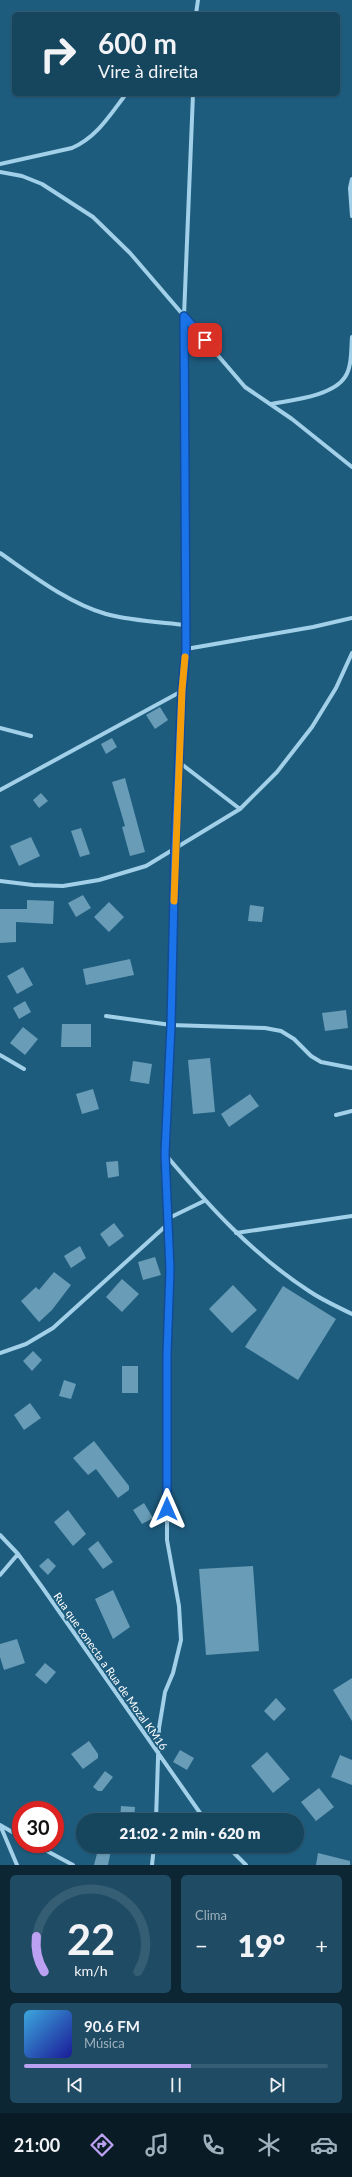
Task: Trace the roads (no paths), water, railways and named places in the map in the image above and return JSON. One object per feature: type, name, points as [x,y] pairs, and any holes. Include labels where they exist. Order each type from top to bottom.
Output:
[{"type":"street","points":[[197,12],[198,0]]},
{"type":"street","points":[[0,164],[72,148],[84,143],[95,135],[124,96]]},
{"type":"street","points":[[156,1813],[159,1756],[158,1728],[165,1692],[173,1673],[180,1640],[179,1606],[167,1540],[169,1218],[165,1154],[171,1025],[175,850],[182,690],[186,649],[184,316],[193,96]]},
{"type":"street","points":[[0,172],[22,176],[42,184],[93,217],[130,253],[245,387],[271,404],[352,467]]},
{"type":"street","points":[[352,179],[350,188],[352,216]]},
{"type":"street","points":[[271,404],[320,394],[334,387],[345,377],[351,356],[352,337]]},
{"type":"street","points":[[0,552],[70,598],[106,614],[186,625]]},
{"type":"street","points":[[186,649],[313,627],[352,618]]},
{"type":"street","points":[[0,881],[34,885],[63,886],[99,880],[146,866],[175,850],[240,809],[277,772],[312,727],[336,688],[352,653]]},
{"type":"street","points":[[0,790],[182,690]]},
{"type":"street","points":[[0,728],[30,736]]},
{"type":"street","points":[[180,763],[240,809]]},
{"type":"street","points":[[106,1016],[171,1025],[265,1028],[281,1031],[294,1039],[310,1056],[321,1062],[352,1068]]},
{"type":"street","points":[[0,1054],[24,1068]]},
{"type":"street","points":[[336,1115],[352,1111]]},
{"type":"street","points":[[165,1154],[204,1201],[236,1233],[276,1268],[310,1292],[352,1314]]},
{"type":"street","points":[[169,1218],[204,1201]]},
{"type":"street","points":[[236,1233],[352,1216]]},
{"type":"street","points":[[0,1352],[26,1344],[53,1328],[169,1223]]},
{"type":"street","name":"Rua que conecta a Rua de Mozal KM16","points":[[0,1536],[18,1554],[200,1813]]},
{"type":"street","points":[[0,1575],[18,1554]]},
{"type":"street","points":[[0,1825],[12,1832]]},
{"type":"street","points":[[0,1825],[17,1865]]},
{"type":"street","points":[[50,1853],[69,1864]]},
{"type":"street","points":[[152,1865],[153,1853]]},
{"type":"street","points":[[234,1853],[246,1865]]}]
